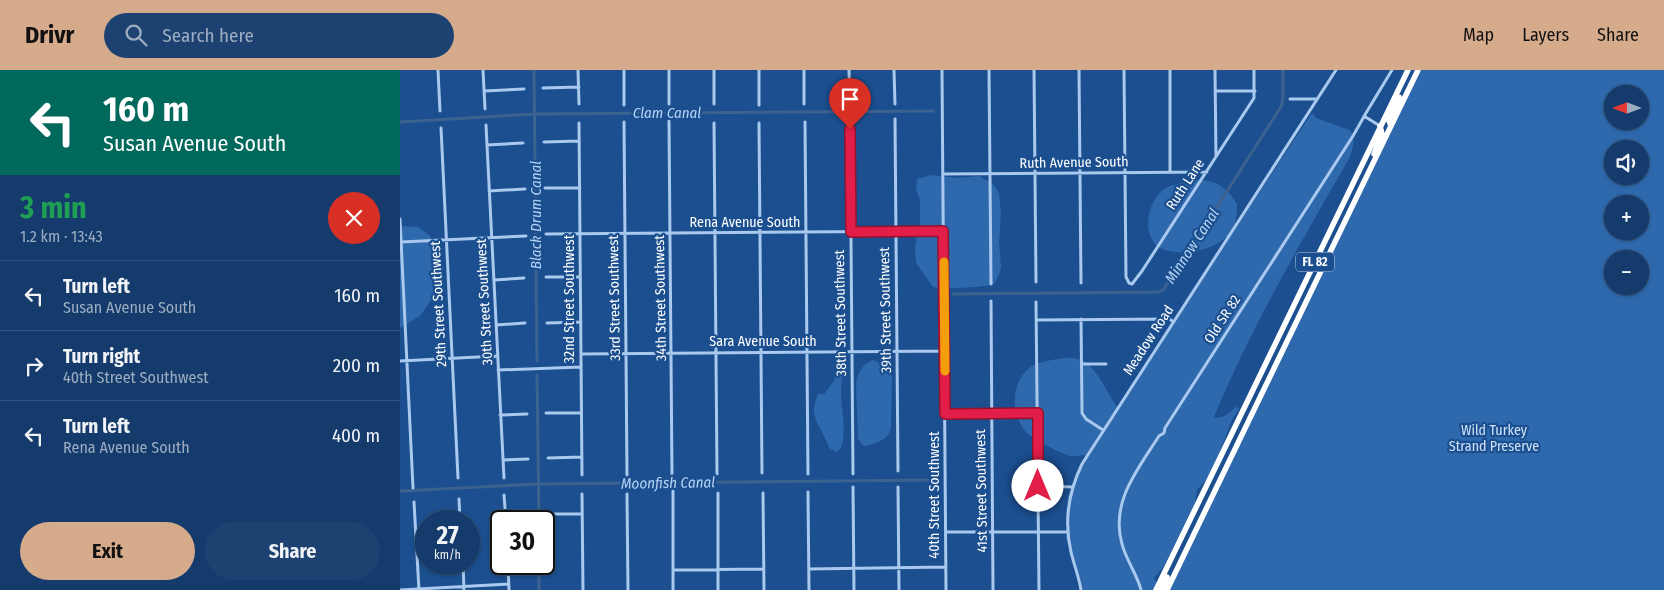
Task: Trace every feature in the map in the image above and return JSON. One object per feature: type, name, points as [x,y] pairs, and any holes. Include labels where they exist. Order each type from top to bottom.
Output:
[{"type":"highway","name":"FL 82","points":[[1156,590],[1380,126],[1409,70]]},
{"type":"highway","points":[[1391,126],[1389,121],[1409,70]]},
{"type":"highway","name":"FL 82","points":[[1167,590],[1418,70]]},
{"type":"highway","points":[[1355,199],[1356,191],[1382,134],[1380,126]]},
{"type":"highway","points":[[1161,590],[1178,553],[1182,538]]},
{"type":"street","points":[[438,70],[440,111]]},
{"type":"street","points":[[483,70],[485,109]]},
{"type":"street","points":[[578,70],[579,104]]},
{"type":"street","points":[[624,70],[624,105]]},
{"type":"street","points":[[669,70],[669,104]]},
{"type":"street","points":[[714,70],[714,104]]},
{"type":"street","points":[[759,70],[759,105]]},
{"type":"street","points":[[804,70],[804,104]]},
{"type":"street","points":[[849,70],[850,103]]},
{"type":"street","points":[[894,70],[895,104]]},
{"type":"street","name":"40th Street Southwest","points":[[942,70],[946,590]]},
{"type":"street","points":[[989,70],[991,284]]},
{"type":"street","points":[[1034,70],[1036,282]]},
{"type":"street","points":[[1079,70],[1081,283]]},
{"type":"street","points":[[1124,70],[1125,172]]},
{"type":"street","points":[[1170,70],[1170,172]]},
{"type":"street","points":[[1215,70],[1216,158]]},
{"type":"street","points":[[1215,91],[1255,91],[1254,70]]},
{"type":"street","name":"Meadow Road","points":[[1081,590],[1071,551],[1068,532],[1068,510],[1073,486],[1082,464],[1336,70]]},
{"type":"street","name":"Old SR 82","points":[[1141,590],[1125,553],[1120,536],[1120,510],[1125,492],[1353,136],[1392,70]]},
{"type":"street","points":[[543,88],[579,87]]},
{"type":"street","points":[[484,91],[524,89]]},
{"type":"street","name":"Ruth Lane","points":[[1125,172],[1126,277],[1129,284],[1132,284],[1216,158],[1254,98],[1255,91]]},
{"type":"street","points":[[1290,99],[1317,99]]},
{"type":"street","points":[[1364,116],[1380,126]]},
{"type":"street","name":"39th Street Southwest","points":[[895,119],[898,471]]},
{"type":"street","name":"34th Street Southwest","points":[[669,121],[672,475]]},
{"type":"street","name":"38th Street Southwest","points":[[850,121],[853,474]]},
{"type":"street","name":"33rd Street Southwest","points":[[624,122],[627,474]]},
{"type":"street","points":[[805,122],[808,474]]},
{"type":"street","name":"32nd Street Southwest","points":[[579,123],[582,475]]},
{"type":"street","points":[[714,123],[717,474]]},
{"type":"street","points":[[760,123],[762,473]]},
{"type":"street","name":"30th Street Southwest","points":[[486,125],[504,478]]},
{"type":"street","name":"29th Street Southwest","points":[[441,128],[458,478]]},
{"type":"street","points":[[544,142],[579,141]]},
{"type":"street","points":[[487,145],[524,143]]},
{"type":"street","name":"Ruth Avenue South","points":[[943,174],[1206,172]]},
{"type":"street","points":[[545,188],[580,188]]},
{"type":"street","points":[[489,191],[525,189]]},
{"type":"street","points":[[400,219],[413,488]]},
{"type":"street","name":"Rena Avenue South","points":[[546,234],[943,231]]},
{"type":"street","points":[[401,242],[526,236]]},
{"type":"street","points":[[546,277],[580,277]]},
{"type":"street","points":[[494,280],[524,278]]},
{"type":"street","name":"41st Street Southwest","points":[[991,301],[993,590]]},
{"type":"street","points":[[1036,302],[1038,590]]},
{"type":"street","points":[[1081,319],[1082,413],[1103,430]]},
{"type":"street","points":[[1036,320],[1170,319],[1173,322]]},
{"type":"street","points":[[547,323],[581,322]]},
{"type":"street","points":[[496,325],[525,323]]},
{"type":"street","name":"Sara Avenue South","points":[[581,354],[944,351]]},
{"type":"street","points":[[400,361],[498,356]]},
{"type":"street","points":[[1082,364],[1106,364]]},
{"type":"street","points":[[498,370],[581,367]]},
{"type":"street","points":[[546,413],[582,412]]},
{"type":"street","points":[[945,414],[1038,413]]},
{"type":"street","points":[[500,415],[527,414]]},
{"type":"street","points":[[548,458],[582,457]]},
{"type":"street","points":[[503,460],[528,459]]},
{"type":"street","points":[[1038,486],[1073,486]]},
{"type":"street","points":[[853,487],[854,590]]},
{"type":"street","points":[[898,487],[899,590]]},
{"type":"street","points":[[673,491],[673,590]]},
{"type":"street","points":[[808,492],[809,590]]},
{"type":"street","points":[[718,493],[718,590]]},
{"type":"street","points":[[763,493],[764,590]]},
{"type":"street","points":[[582,494],[583,590]]},
{"type":"street","points":[[627,494],[628,590]]},
{"type":"street","points":[[504,495],[505,510]]},
{"type":"street","points":[[459,499],[460,510]]},
{"type":"street","points":[[414,502],[419,590]]},
{"type":"street","points":[[555,514],[582,514]]},
{"type":"street","points":[[946,532],[1068,532]]},
{"type":"street","points":[[808,569],[946,568]]},
{"type":"street","points":[[673,570],[764,569]]},
{"type":"street","points":[[463,575],[464,588]]},
{"type":"street","points":[[509,575],[509,590]]},
{"type":"street","points":[[400,590],[464,588],[509,584]]},
{"type":"green space","name":"Wild Turkey Strand Preserve","points":[[1420,70],[1664,70],[1664,590],[1169,590]]},
{"type":"green space","points":[[1312,113],[1316,118],[1350,130],[1353,140],[1352,150],[1350,157],[1261,317],[1214,417],[1224,416],[1236,407],[1239,408],[1229,426],[1214,467],[1204,483],[1197,489],[1195,504],[1164,566],[1154,578],[1157,584],[1154,590],[1082,590],[1066,538],[1066,513],[1068,496],[1085,455],[1066,455],[1038,441],[1024,430],[1015,406],[1016,389],[1019,381],[1029,368],[1038,363],[1062,358],[1079,359],[1094,370],[1117,407]]},
{"type":"green space","points":[[931,175],[958,178],[979,176],[993,184],[999,193],[1001,267],[994,284],[964,288],[933,287],[916,263],[915,250],[917,233],[920,227],[920,200],[916,190],[917,179]]},
{"type":"green space","points":[[1192,180],[1213,182],[1224,188],[1233,197],[1237,204],[1234,226],[1224,239],[1208,248],[1189,252],[1162,249],[1155,244],[1148,229],[1148,220],[1153,203],[1157,196],[1166,188]]},
{"type":"green space","points":[[400,226],[418,227],[429,235],[437,249],[441,269],[436,293],[420,316],[400,328]]},
{"type":"green space","points":[[873,360],[884,366],[892,377],[891,428],[890,432],[881,441],[864,446],[858,438],[856,383],[861,369]]},
{"type":"green space","points":[[839,365],[843,367],[841,391],[844,432],[841,447],[837,452],[829,448],[817,422],[814,410],[818,394],[824,394],[834,381]]},
{"type":"waterway","name":"Black Drum Canal","points":[[534,70],[537,361]]},
{"type":"waterway","name":"Minnow Canal","points":[[953,294],[1159,292],[1164,289],[1281,107],[1283,98],[1283,70]]},
{"type":"waterway","name":"Clam Canal","points":[[400,122],[535,114],[933,111]]},
{"type":"waterway","name":"Black Drum Canal","points":[[537,375],[539,510]]},
{"type":"waterway","name":"Moonfish Canal","points":[[400,491],[539,484],[937,480]]},
{"type":"waterway","name":"Black Drum Canal","points":[[539,575],[539,590]]},
{"type":"slow traffic","points":[[944,262],[945,371]]},
{"type":"route","points":[[850,129],[851,232],[943,231],[945,414],[1038,413],[1038,486]]}]
